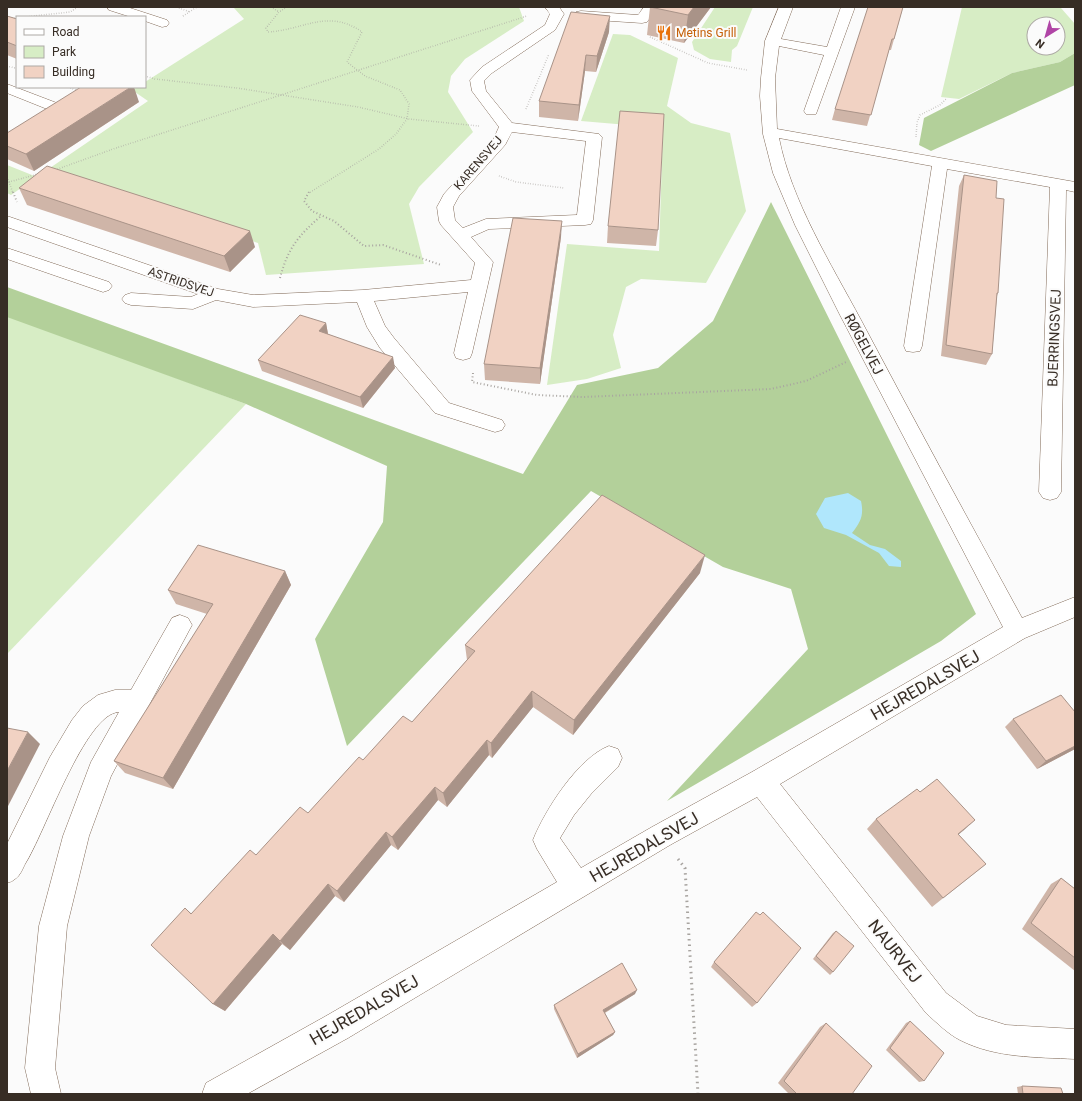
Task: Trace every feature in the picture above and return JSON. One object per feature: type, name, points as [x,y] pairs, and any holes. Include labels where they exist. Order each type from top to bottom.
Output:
[{"type":"street","points":[[114,7],[141,16]]},
{"type":"street","points":[[557,11],[642,19],[651,7]]},
{"type":"street","name":"RØGELVEJ","points":[[786,7],[772,41],[767,73],[771,132],[781,176],[795,208],[868,352],[1017,631]]},
{"type":"street","points":[[811,111],[848,7]]},
{"type":"street","name":"KARENSVEJ","points":[[480,278],[484,262],[447,221],[445,207],[452,194],[513,128],[479,91],[477,80],[487,70],[550,27],[557,11]]},
{"type":"street","points":[[146,18],[162,23]]},
{"type":"street","points":[[772,41],[832,52]]},
{"type":"street","points":[[7,88],[57,108]]},
{"type":"street","points":[[461,235],[486,224],[585,220],[594,138],[513,128]]},
{"type":"street","name":"BJERRINGSVEJ","points":[[771,132],[1067,186],[1050,492]]},
{"type":"street","points":[[913,346],[940,164]]},
{"type":"street","name":"ASTRIDSVEJ","points":[[7,221],[215,294],[252,301],[363,296],[480,278]]},
{"type":"street","points":[[7,253],[103,286]]},
{"type":"street","points":[[463,352],[480,278]]},
{"type":"street","points":[[130,299],[193,303],[215,294]]},
{"type":"street","points":[[363,296],[376,327],[387,343],[442,408],[495,425]]},
{"type":"street","name":"HEJREDALSVEJ","points":[[217,1094],[337,1027],[577,887],[660,836],[761,781],[1017,631],[1075,607]]},
{"type":"street","points":[[46,1094],[40,1068],[53,926],[76,836],[100,771],[180,625]]},
{"type":"street","points":[[7,869],[25,840],[73,740],[89,716],[102,704],[119,700],[138,702]]},
{"type":"street","points":[[577,887],[546,840],[551,825],[584,782],[609,758]]},
{"type":"street","name":"NAURVEJ","points":[[761,781],[936,1003],[970,1029],[1006,1040],[1075,1044]]},
{"type":"path","points":[[33,16],[70,12],[78,7]]},
{"type":"path","points":[[175,7],[190,12]]},
{"type":"path","points":[[271,7],[280,12]]},
{"type":"path","points":[[287,7],[280,12],[266,28],[268,32],[276,32],[315,21],[330,20],[354,25],[362,32],[347,62],[355,72],[377,82],[399,89],[408,99],[410,112],[409,119],[398,133],[376,152],[309,192],[304,201],[312,211],[334,221],[364,246],[383,245],[406,252],[431,263],[480,278]]},
{"type":"path","points":[[52,170],[116,148],[280,96],[355,72],[557,11],[555,38],[513,128],[455,125],[409,119],[358,107],[280,96],[237,88],[155,80],[146,76]]},
{"type":"path","points":[[642,19],[645,36],[708,63],[767,73]]},
{"type":"path","points":[[71,88],[81,92]]},
{"type":"path","points":[[914,159],[917,123],[920,115],[940,106],[947,98]]},
{"type":"path","points":[[9,182],[45,172]]},
{"type":"path","points":[[499,176],[516,182],[588,190]]},
{"type":"path","points":[[277,300],[282,267],[289,247],[321,216]]},
{"type":"path","points":[[463,352],[474,354],[472,382],[537,395],[583,397],[771,389],[806,381],[868,352]]},
{"type":"path","points":[[660,836],[685,868],[698,1094]]},
{"type":"green space","points":[[519,7],[524,21],[465,59],[451,76],[448,92],[473,132],[419,187],[409,204],[424,264],[266,275],[258,243],[44,172],[148,101],[132,90],[135,88],[146,88],[146,81],[244,19],[234,8]]},
{"type":"green space","points":[[715,7],[753,7],[737,46],[732,50],[731,62],[710,59],[694,50],[692,42]]},
{"type":"green space","points":[[962,7],[1061,8],[1075,24],[1075,53],[1060,62],[1012,73],[959,99],[941,97]]},
{"type":"green space","points":[[613,34],[630,35],[678,58],[667,106],[691,123],[730,133],[746,211],[706,283],[641,279],[626,287],[613,335],[621,368],[587,379],[547,385],[567,244],[659,251],[663,128],[581,121]]},
{"type":"green space","points":[[1075,53],[1075,85],[931,151],[919,145],[924,118],[1012,73],[1060,62]]},
{"type":"green space","points":[[7,165],[37,177],[11,195],[7,193]]},
{"type":"green space","points":[[771,202],[976,614],[941,641],[667,801],[808,649],[791,589],[723,567],[591,491],[347,746],[315,639],[383,522],[387,466],[246,404],[7,317],[7,287],[523,474],[577,385],[658,368],[713,321]]},
{"type":"green space","points":[[7,315],[246,404],[7,654]]},
{"type":"water","points":[[848,493],[861,501],[862,506],[861,518],[852,533],[870,545],[885,549],[901,561],[901,567],[889,566],[879,553],[846,535],[824,528],[816,514],[825,498]]},
{"type":"building","points":[[650,7],[694,7],[688,15]]},
{"type":"building","points":[[868,7],[903,7],[894,39],[892,39],[871,115],[835,109]]},
{"type":"building","points":[[571,12],[610,16],[597,56],[586,55],[579,105],[539,101]]},
{"type":"building","points":[[7,16],[16,19],[16,46],[7,42]]},
{"type":"building","points":[[79,88],[129,88],[26,154],[7,146],[7,133]]},
{"type":"building","points":[[620,111],[664,114],[658,230],[608,226]]},
{"type":"building","points":[[47,166],[250,231],[224,256],[19,188]]},
{"type":"building","points":[[964,175],[997,181],[996,198],[1004,199],[998,293],[992,354],[946,345]]},
{"type":"building","points":[[513,218],[562,221],[540,368],[484,364]]},
{"type":"building","points":[[300,315],[326,323],[319,331],[393,357],[360,397],[258,360]]},
{"type":"building","points":[[602,495],[705,555],[574,720],[532,691],[491,743],[487,740],[443,793],[435,787],[392,837],[386,832],[337,891],[328,884],[280,941],[273,934],[213,1004],[151,945],[185,908],[191,914],[250,850],[256,855],[300,807],[308,813],[359,757],[363,760],[403,716],[412,722],[475,651],[465,645]]},
{"type":"building","points":[[198,545],[285,571],[163,778],[114,761],[213,604],[168,590]]},
{"type":"building","points":[[1061,695],[1075,712],[1075,746],[1046,761],[1013,719]]},
{"type":"building","points":[[7,728],[28,732],[7,771]]},
{"type":"building","points":[[937,779],[975,820],[958,834],[986,864],[943,898],[876,819],[917,789],[920,792]]},
{"type":"building","points":[[1061,878],[1075,889],[1075,958],[1031,923]]},
{"type":"building","points":[[756,912],[760,915],[763,912],[801,948],[757,1003],[714,962]]},
{"type":"building","points":[[836,931],[854,946],[833,972],[816,956]]},
{"type":"building","points":[[622,963],[637,990],[603,1010],[615,1032],[578,1054],[554,1005]]},
{"type":"building","points":[[910,1021],[944,1053],[924,1081],[890,1048]]},
{"type":"building","points":[[826,1023],[872,1066],[852,1094],[797,1094],[784,1081]]},
{"type":"building","points":[[1022,1086],[1061,1088],[1063,1094],[1023,1094]]},
{"type":"place","name":"Metins Grill","points":[[664,33]]}]
